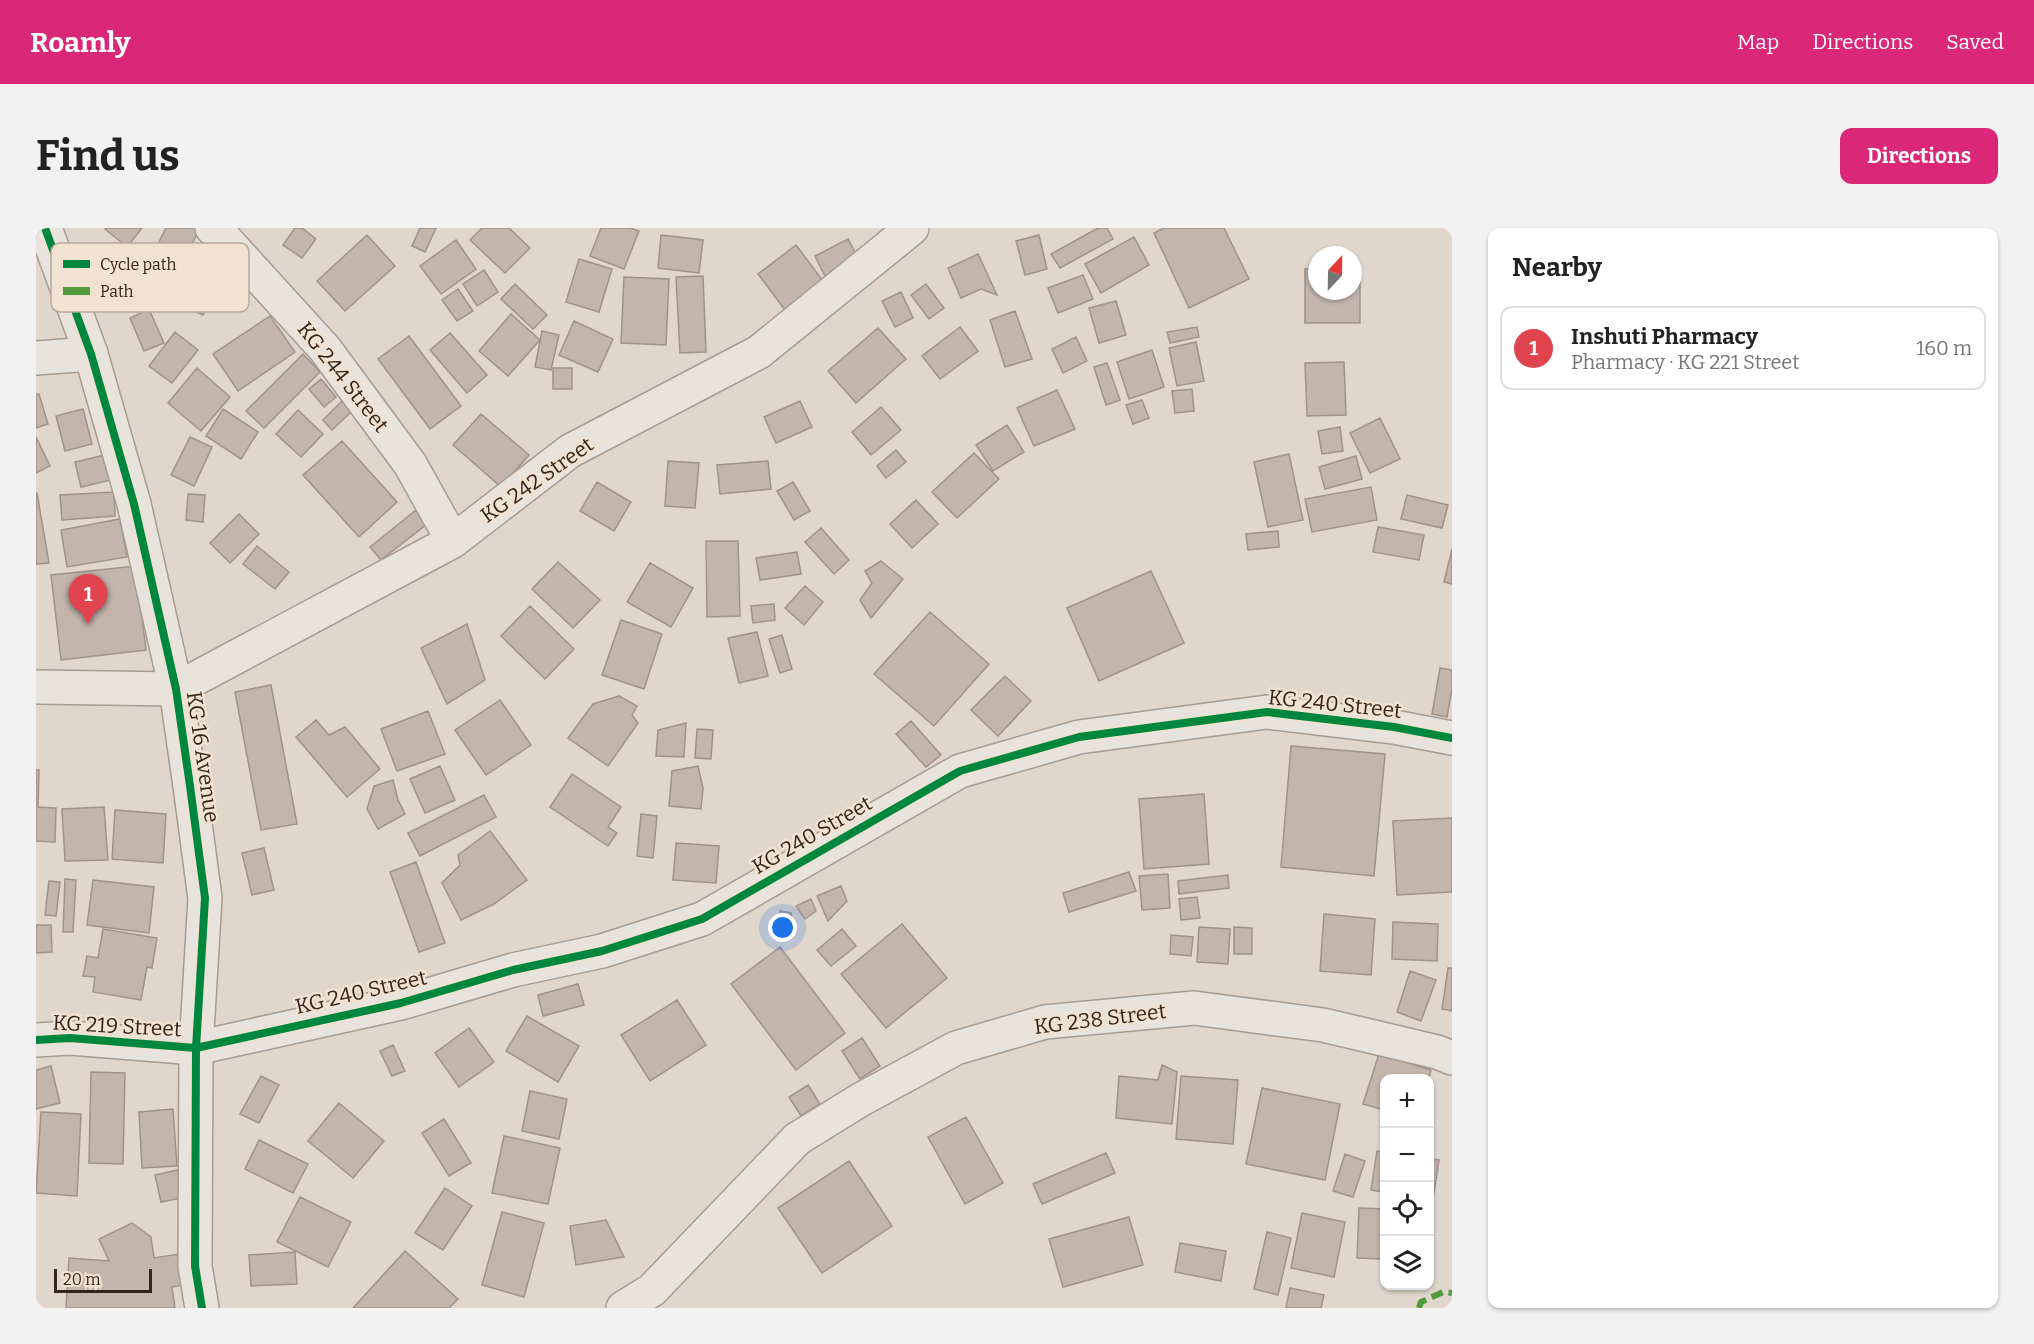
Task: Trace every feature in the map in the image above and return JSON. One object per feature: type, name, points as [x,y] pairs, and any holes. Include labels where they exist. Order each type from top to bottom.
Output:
[{"type":"street","name":"KG 16 Avenue","points":[[45,228],[51,244]]},
{"type":"street","name":"KG 244 Street","points":[[212,228],[228,243]]},
{"type":"street","name":"KG 242 Street","points":[[176,689],[453,541],[570,451],[759,352],[912,228]]},
{"type":"street","name":"KG 244 Street","points":[[249,266],[325,350],[410,464],[453,541]]},
{"type":"street","name":"KG 16 Avenue","points":[[76,312],[91,354],[134,504],[176,689],[205,898],[196,1048],[195,1266],[202,1308]]},
{"type":"street","points":[[36,358],[91,354]]},
{"type":"street","points":[[36,687],[176,689]]},
{"type":"street","name":"KG 240 Street","points":[[196,1048],[401,1003],[513,970],[602,951],[702,919],[960,771],[1079,736],[1267,712],[1394,727],[1452,738]]},
{"type":"street","name":"KG 238 Street","points":[[623,1308],[652,1290],[797,1139],[860,1100],[956,1048],[1046,1022],[1194,1008],[1323,1025],[1437,1052],[1452,1058]]},
{"type":"street","name":"KG 219 Street","points":[[36,1040],[70,1038],[196,1048]]},
{"type":"building","points":[[142,228],[130,243],[122,243],[105,229]]},
{"type":"building","points":[[166,228],[200,228],[192,243],[158,243]]},
{"type":"building","points":[[295,228],[302,228],[316,239],[302,258],[283,245]]},
{"type":"building","points":[[420,228],[436,228],[425,252],[412,246]]},
{"type":"building","points":[[482,228],[509,228],[530,248],[505,273],[470,240]]},
{"type":"building","points":[[601,228],[630,228],[639,231],[624,269],[590,256]]},
{"type":"building","points":[[1098,228],[1107,228],[1113,239],[1060,268],[1051,254]]},
{"type":"building","points":[[1164,228],[1224,228],[1249,279],[1189,308],[1154,233]]},
{"type":"building","points":[[367,235],[395,266],[345,311],[317,281]]},
{"type":"building","points":[[661,235],[703,240],[699,273],[658,268]]},
{"type":"building","points":[[1039,235],[1047,269],[1025,275],[1016,241]]},
{"type":"building","points":[[1134,237],[1149,265],[1101,293],[1085,264]]},
{"type":"building","points":[[848,239],[859,260],[825,276],[815,256]]},
{"type":"building","points":[[456,240],[476,269],[441,294],[420,266]]},
{"type":"building","points":[[796,245],[829,289],[791,318],[758,274]]},
{"type":"building","points":[[978,254],[997,295],[981,289],[961,298],[948,268]]},
{"type":"building","points":[[579,259],[612,269],[599,312],[566,302]]},
{"type":"building","points":[[1305,269],[1308,269],[1308,300],[1360,300],[1360,323],[1305,323]]},
{"type":"building","points":[[249,270],[255,274],[249,283]]},
{"type":"building","points":[[484,270],[498,292],[477,306],[463,284]]},
{"type":"building","points":[[1083,275],[1093,299],[1058,313],[1048,288]]},
{"type":"building","points":[[703,276],[706,352],[680,353],[676,277]]},
{"type":"building","points":[[624,277],[669,279],[666,345],[621,343]]},
{"type":"building","points":[[515,284],[547,315],[533,329],[501,299]]},
{"type":"building","points":[[926,284],[944,308],[929,319],[911,295]]},
{"type":"building","points":[[458,289],[473,311],[457,321],[442,300]]},
{"type":"building","points":[[901,292],[913,318],[895,327],[882,301]]},
{"type":"building","points":[[1116,301],[1126,335],[1099,343],[1089,308]]},
{"type":"building","points":[[1015,311],[1032,359],[1005,367],[990,320]]},
{"type":"building","points":[[143,312],[150,312],[164,343],[144,351],[130,318]]},
{"type":"building","points":[[511,314],[540,340],[508,376],[479,351]]},
{"type":"building","points":[[270,316],[295,352],[238,391],[213,354]]},
{"type":"building","points":[[574,321],[613,339],[598,372],[559,355]]},
{"type":"building","points":[[960,327],[978,351],[940,379],[922,356]]},
{"type":"building","points":[[1197,327],[1199,337],[1170,343],[1167,332]]},
{"type":"building","points":[[878,328],[906,359],[856,403],[828,371]]},
{"type":"building","points":[[542,331],[559,335],[551,370],[535,367]]},
{"type":"building","points":[[175,332],[198,350],[172,383],[149,366]]},
{"type":"building","points":[[450,333],[487,375],[467,393],[430,350]]},
{"type":"building","points":[[409,336],[461,406],[430,429],[378,359]]},
{"type":"building","points":[[1076,337],[1087,361],[1063,373],[1052,349]]},
{"type":"building","points":[[1196,342],[1204,381],[1177,386],[1169,348]]},
{"type":"building","points":[[1152,350],[1164,387],[1129,399],[1117,362]]},
{"type":"building","points":[[303,354],[320,372],[264,428],[246,411]]},
{"type":"building","points":[[1344,362],[1346,415],[1307,416],[1305,363]]},
{"type":"building","points":[[1107,363],[1120,400],[1106,405],[1094,367]]},
{"type":"building","points":[[197,368],[230,397],[201,431],[168,403]]},
{"type":"building","points":[[553,368],[572,368],[572,389],[553,389]]},
{"type":"building","points":[[321,379],[336,397],[324,407],[309,389]]},
{"type":"building","points":[[1192,389],[1194,411],[1175,413],[1172,391]]},
{"type":"building","points":[[1057,390],[1075,429],[1034,446],[1017,408]]},
{"type":"building","points":[[36,394],[39,394],[48,424],[36,428]]},
{"type":"building","points":[[1142,400],[1149,418],[1133,424],[1126,405]]},
{"type":"building","points":[[342,401],[352,411],[332,430],[323,420]]},
{"type":"building","points":[[800,401],[812,427],[776,443],[764,417]]},
{"type":"building","points":[[881,407],[901,430],[871,455],[852,432]]},
{"type":"building","points":[[83,409],[92,444],[65,451],[56,416]]},
{"type":"building","points":[[223,409],[258,432],[241,459],[206,436]]},
{"type":"building","points":[[298,410],[323,434],[301,457],[276,434]]},
{"type":"building","points":[[481,414],[529,455],[501,487],[453,445]]},
{"type":"building","points":[[1380,418],[1400,459],[1370,473],[1350,433]]},
{"type":"building","points":[[1007,425],[1024,452],[993,471],[976,445]]},
{"type":"building","points":[[1340,427],[1343,451],[1322,454],[1318,431]]},
{"type":"building","points":[[36,437],[50,466],[36,473]]},
{"type":"building","points":[[190,437],[212,447],[194,486],[171,475]]},
{"type":"building","points":[[342,441],[397,502],[359,537],[303,475]]},
{"type":"building","points":[[896,450],[906,462],[886,478],[877,466]]},
{"type":"building","points":[[974,453],[999,479],[957,518],[932,492]]},
{"type":"building","points":[[1289,454],[1303,520],[1268,527],[1254,462]]},
{"type":"building","points":[[105,455],[111,480],[81,487],[75,462]]},
{"type":"building","points":[[1356,456],[1362,479],[1325,489],[1319,467]]},
{"type":"building","points":[[668,461],[699,463],[695,508],[665,506]]},
{"type":"building","points":[[768,461],[771,489],[720,494],[717,465]]},
{"type":"building","points":[[597,482],[631,502],[614,531],[580,511]]},
{"type":"building","points":[[793,482],[810,511],[794,520],[777,491]]},
{"type":"building","points":[[1371,487],[1377,520],[1312,532],[1305,499]]},
{"type":"building","points":[[114,492],[115,516],[62,520],[60,495]]},
{"type":"building","points":[[37,493],[49,563],[36,564]]},
{"type":"building","points":[[188,494],[205,495],[203,522],[186,520]]},
{"type":"building","points":[[1407,495],[1448,505],[1442,528],[1401,519]]},
{"type":"building","points":[[916,500],[938,524],[912,548],[890,524]]},
{"type":"building","points":[[416,510],[427,524],[381,560],[370,547]]},
{"type":"building","points":[[239,514],[259,534],[230,563],[210,543]]},
{"type":"building","points":[[120,519],[127,557],[67,567],[61,530]]},
{"type":"building","points":[[1378,527],[1424,535],[1419,560],[1373,552]]},
{"type":"building","points":[[821,528],[849,560],[834,574],[805,542]]},
{"type":"building","points":[[1278,531],[1279,547],[1248,550],[1246,534]]},
{"type":"building","points":[[706,541],[738,541],[740,616],[707,617]]},
{"type":"building","points":[[257,546],[289,572],[275,589],[243,564]]},
{"type":"building","points":[[1452,549],[1452,584],[1444,582]]},
{"type":"building","points":[[797,552],[801,574],[760,580],[756,558]]},
{"type":"building","points":[[881,561],[903,579],[871,618],[860,600],[872,583],[865,571]]},
{"type":"building","points":[[558,562],[600,600],[573,628],[532,589]]},
{"type":"building","points":[[650,563],[693,588],[671,627],[627,602]]},
{"type":"building","points":[[136,566],[146,650],[61,660],[51,575]]},
{"type":"building","points":[[1151,571],[1184,643],[1099,681],[1067,608]]},
{"type":"building","points":[[805,586],[823,602],[804,625],[785,608]]},
{"type":"building","points":[[774,604],[775,620],[753,623],[751,606]]},
{"type":"building","points":[[530,606],[574,649],[545,679],[501,636]]},
{"type":"building","points":[[930,612],[989,664],[934,726],[874,674]]},
{"type":"building","points":[[621,620],[662,634],[644,689],[602,675]]},
{"type":"building","points":[[467,624],[485,680],[447,704],[421,648]]},
{"type":"building","points":[[757,632],[768,676],[739,683],[728,638]]},
{"type":"building","points":[[782,635],[792,669],[780,673],[769,639]]},
{"type":"building","points":[[1440,668],[1452,670],[1452,689],[1447,717],[1432,714]]},
{"type":"building","points":[[1005,676],[1031,701],[998,736],[971,710]]},
{"type":"building","points":[[271,685],[297,824],[261,830],[235,692]]},
{"type":"building","points":[[619,696],[637,706],[632,715],[638,723],[608,766],[568,738],[593,704]]},
{"type":"building","points":[[500,700],[531,745],[486,775],[455,730]]},
{"type":"building","points":[[428,711],[445,754],[397,771],[381,729]]},
{"type":"building","points":[[316,720],[329,735],[345,727],[380,769],[347,797],[296,737]]},
{"type":"building","points":[[911,721],[941,755],[926,767],[896,734]]},
{"type":"building","points":[[686,723],[684,757],[656,756],[658,730]]},
{"type":"building","points":[[697,729],[713,730],[711,759],[695,758]]},
{"type":"building","points":[[1291,746],[1385,754],[1374,876],[1281,867]]},
{"type":"building","points":[[440,766],[455,800],[425,813],[410,779]]},
{"type":"building","points":[[698,766],[703,788],[701,809],[669,806],[672,771]]},
{"type":"building","points":[[36,770],[39,770],[38,807],[56,808],[55,842],[36,841]]},
{"type":"building","points":[[572,774],[621,807],[608,827],[617,833],[608,846],[550,807]]},
{"type":"building","points":[[393,780],[398,800],[405,814],[378,829],[367,809],[374,786]]},
{"type":"building","points":[[1204,794],[1209,864],[1144,869],[1139,799]]},
{"type":"building","points":[[484,795],[496,817],[420,856],[408,833]]},
{"type":"building","points":[[104,807],[108,860],[65,861],[62,809]]},
{"type":"building","points":[[115,810],[166,814],[163,863],[112,859]]},
{"type":"building","points":[[641,814],[657,816],[653,858],[637,856]]},
{"type":"building","points":[[1452,818],[1452,892],[1397,895],[1393,821]]},
{"type":"building","points":[[490,831],[527,880],[494,904],[461,920],[442,883],[460,865],[458,855]]},
{"type":"building","points":[[676,843],[719,846],[716,883],[673,880]]},
{"type":"building","points":[[264,848],[274,890],[252,895],[242,853]]},
{"type":"building","points":[[416,862],[445,943],[419,952],[390,872]]},
{"type":"building","points":[[1129,872],[1136,891],[1069,912],[1063,893]]},
{"type":"building","points":[[1168,874],[1170,908],[1142,910],[1139,876]]},
{"type":"building","points":[[1228,875],[1229,888],[1179,894],[1178,881]]},
{"type":"building","points":[[65,879],[76,880],[73,932],[63,932]]},
{"type":"building","points":[[93,880],[154,887],[149,933],[87,925]]},
{"type":"building","points":[[49,881],[60,882],[56,916],[45,915]]},
{"type":"building","points":[[841,886],[847,901],[828,921],[817,896]]},
{"type":"building","points":[[1197,897],[1200,918],[1181,920],[1179,899]]},
{"type":"building","points":[[811,899],[816,911],[805,919],[796,906]]},
{"type":"building","points":[[780,911],[791,913],[793,925],[784,927]]},
{"type":"building","points":[[1324,914],[1375,919],[1371,975],[1320,971]]},
{"type":"building","points":[[1393,922],[1438,924],[1437,961],[1392,959]]},
{"type":"building","points":[[902,924],[947,978],[886,1028],[841,974]]},
{"type":"building","points":[[36,925],[51,925],[52,952],[36,953]]},
{"type":"building","points":[[1199,927],[1230,929],[1228,964],[1197,962]]},
{"type":"building","points":[[1234,927],[1252,928],[1252,954],[1234,954]]},
{"type":"building","points":[[103,929],[157,938],[152,968],[147,967],[141,1000],[93,992],[95,977],[83,976],[87,956],[98,958]]},
{"type":"building","points":[[842,929],[856,946],[831,966],[817,950]]},
{"type":"building","points":[[1171,935],[1193,937],[1191,956],[1170,954]]},
{"type":"building","points":[[780,947],[845,1033],[796,1070],[731,984]]},
{"type":"building","points":[[1448,968],[1452,968],[1452,1011],[1442,1009]]},
{"type":"building","points":[[1410,971],[1436,980],[1421,1021],[1397,1012]]},
{"type":"building","points":[[578,984],[584,1005],[543,1016],[538,995]]},
{"type":"building","points":[[677,1000],[706,1045],[650,1081],[621,1035]]},
{"type":"building","points":[[527,1016],[579,1046],[558,1082],[506,1051]]},
{"type":"building","points":[[469,1028],[494,1062],[459,1087],[435,1053]]},
{"type":"building","points":[[862,1038],[880,1066],[860,1079],[842,1051]]},
{"type":"building","points":[[393,1045],[405,1071],[392,1076],[380,1051]]},
{"type":"building","points":[[1379,1054],[1431,1070],[1430,1074],[1380,1074],[1380,1109],[1363,1104]]},
{"type":"building","points":[[1162,1065],[1177,1072],[1172,1124],[1116,1118],[1119,1076],[1158,1080]]},
{"type":"building","points":[[51,1066],[60,1103],[36,1109],[36,1070]]},
{"type":"building","points":[[91,1072],[125,1073],[123,1164],[89,1163]]},
{"type":"building","points":[[261,1076],[279,1085],[259,1123],[240,1114]]},
{"type":"building","points":[[1181,1076],[1238,1080],[1233,1144],[1176,1139]]},
{"type":"building","points":[[808,1085],[820,1104],[801,1116],[789,1097]]},
{"type":"building","points":[[1262,1088],[1340,1104],[1325,1180],[1246,1164]]},
{"type":"building","points":[[530,1091],[567,1099],[559,1139],[522,1131]]},
{"type":"building","points":[[339,1103],[384,1141],[353,1178],[308,1141]]},
{"type":"building","points":[[173,1109],[177,1166],[142,1168],[139,1112]]},
{"type":"building","points":[[41,1112],[81,1114],[77,1196],[36,1193]]},
{"type":"building","points":[[966,1117],[1003,1183],[965,1204],[928,1137]]},
{"type":"building","points":[[444,1119],[471,1163],[449,1176],[422,1133]]},
{"type":"building","points":[[504,1136],[560,1148],[548,1204],[492,1193]]},
{"type":"building","points":[[259,1140],[308,1164],[293,1193],[245,1169]]},
{"type":"building","points":[[1377,1151],[1380,1151],[1380,1191],[1371,1190]]},
{"type":"building","points":[[1106,1153],[1115,1173],[1042,1204],[1033,1184]]},
{"type":"building","points":[[1345,1154],[1365,1161],[1353,1197],[1333,1191]]},
{"type":"building","points":[[1434,1159],[1439,1160],[1434,1192]]},
{"type":"building","points":[[849,1161],[892,1226],[822,1273],[778,1208]]},
{"type":"building","points":[[186,1168],[191,1196],[161,1202],[155,1175]]},
{"type":"building","points":[[445,1188],[472,1206],[443,1250],[415,1233]]},
{"type":"building","points":[[300,1197],[351,1222],[328,1267],[277,1242]]},
{"type":"building","points":[[1359,1208],[1380,1209],[1380,1259],[1357,1258]]},
{"type":"building","points":[[502,1212],[544,1223],[524,1297],[482,1285]]},
{"type":"building","points":[[1302,1213],[1345,1222],[1334,1277],[1291,1268]]},
{"type":"building","points":[[1129,1217],[1143,1265],[1063,1287],[1049,1239]]},
{"type":"building","points":[[606,1220],[624,1257],[576,1265],[570,1226]]},
{"type":"building","points":[[132,1223],[151,1237],[154,1258],[179,1254],[183,1285],[172,1287],[175,1308],[66,1308],[69,1258],[109,1261],[99,1239]]},
{"type":"building","points":[[1267,1232],[1291,1238],[1278,1295],[1254,1289]]},
{"type":"building","points":[[1180,1243],[1226,1251],[1221,1281],[1175,1272]]},
{"type":"building","points":[[405,1251],[458,1299],[449,1308],[353,1308]]},
{"type":"building","points":[[295,1252],[297,1284],[251,1286],[249,1255]]},
{"type":"building","points":[[1290,1288],[1324,1295],[1321,1308],[1286,1308]]},
{"type":"marked path","points":[[1419,1308],[1421,1302],[1443,1292],[1452,1293]]},
{"type":"cycle path","points":[[45,228],[51,244]]},
{"type":"cycle path","points":[[76,312],[91,354],[134,504],[176,689],[205,898],[196,1048],[195,1266],[202,1308]]},
{"type":"cycle path","points":[[36,1040],[70,1038],[196,1048],[401,1003],[513,970],[602,951],[702,919],[960,771],[1079,737],[1267,712],[1394,727],[1452,738]]},
{"type":"place","name":"Inshuti Pharmacy","points":[[88,624]]}]
